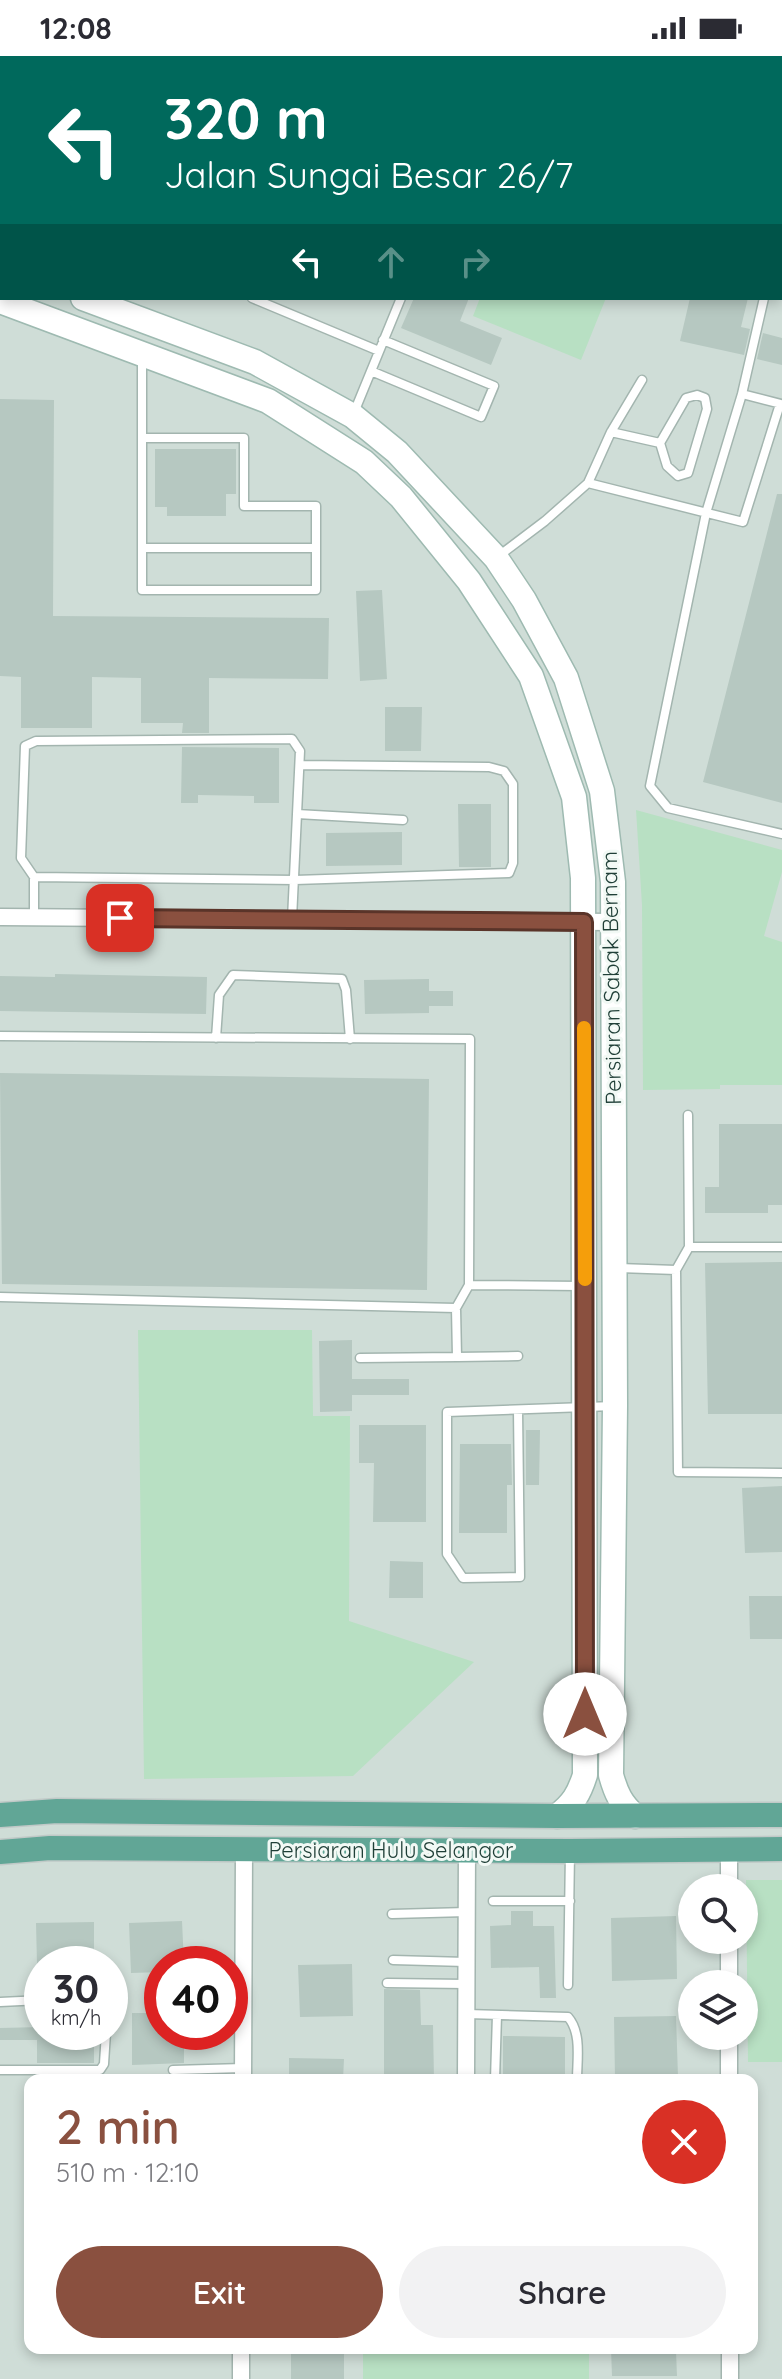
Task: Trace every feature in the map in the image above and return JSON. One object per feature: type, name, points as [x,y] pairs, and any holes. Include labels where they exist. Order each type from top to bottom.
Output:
[{"type":"main road","name":"Persiaran Hulu Selangor","points":[[0,1815],[57,1811],[782,1815]]},
{"type":"main road","name":"Persiaran Hulu Selangor","points":[[0,1852],[50,1848],[782,1849]]},
{"type":"street","name":"Persiaran Sabak Bernam","points":[[88,300],[255,362],[353,416],[397,452],[496,558],[524,600],[566,678],[602,791],[613,882],[615,1406],[611,1775],[623,1805],[635,1816]]},
{"type":"street","name":"Persiaran Sabak Bernam","points":[[0,301],[268,401],[364,462],[401,497],[469,581],[531,676],[574,797],[583,878],[585,1775],[580,1793],[572,1805],[557,1816]]},
{"type":"street","points":[[469,581],[496,558]]},
{"type":"street","points":[[0,917],[613,922]]},
{"type":"street","points":[[729,1849],[729,1874]]},
{"type":"street","points":[[243,2074],[244,1850]]},
{"type":"street","points":[[466,2074],[467,1850]]},
{"type":"street","points":[[729,2050],[729,2074]]},
{"type":"street","points":[[241,2354],[241,2379]]},
{"type":"street","points":[[730,2354],[730,2379]]},
{"type":"lane","points":[[257,300],[379,351]]},
{"type":"lane","points":[[353,416],[400,300]]},
{"type":"lane","points":[[764,300],[742,394],[706,513],[650,786],[668,808],[782,834]]},
{"type":"lane","points":[[371,371],[481,417],[490,397],[494,386],[383,340]]},
{"type":"lane","points":[[142,355],[142,438],[142,590],[316,590],[316,506],[244,506],[244,438],[142,438]]},
{"type":"lane","points":[[496,558],[588,483],[611,432],[642,380]]},
{"type":"lane","points":[[588,483],[743,522],[781,404],[742,394]]},
{"type":"lane","points":[[697,395],[705,398],[707,409],[688,473],[678,476],[667,466],[660,443],[686,398],[697,395]]},
{"type":"lane","points":[[611,432],[660,443]]},
{"type":"lane","points":[[142,548],[316,548]]},
{"type":"lane","points":[[34,918],[34,877],[21,858],[25,746],[36,741],[292,739],[300,751],[292,919]]},
{"type":"lane","points":[[34,877],[295,880],[509,873],[513,863],[513,784],[504,771],[489,767],[300,765]]},
{"type":"lane","points":[[297,814],[403,820]]},
{"type":"lane","points":[[216,1038],[219,995],[233,975],[342,979],[346,990],[350,1039]]},
{"type":"lane","points":[[0,1036],[470,1039],[469,1285],[456,1308],[457,1357]]},
{"type":"lane","points":[[688,1115],[689,1247],[676,1270],[678,1472],[782,1473]]},
{"type":"lane","points":[[689,1247],[782,1247]]},
{"type":"lane","points":[[614,1268],[676,1270]]},
{"type":"lane","points":[[469,1285],[585,1286]]},
{"type":"lane","points":[[0,1297],[456,1308]]},
{"type":"lane","points":[[360,1358],[518,1356]]},
{"type":"lane","points":[[518,1410],[520,1577],[463,1578],[447,1554],[447,1412],[615,1406]]},
{"type":"lane","points":[[568,1985],[570,1851]]},
{"type":"lane","points":[[493,1901],[570,1901]]},
{"type":"lane","points":[[392,1914],[467,1912]]},
{"type":"lane","points":[[393,1960],[467,1962]]},
{"type":"lane","points":[[387,1983],[467,1984]]},
{"type":"lane","points":[[0,2002],[24,2001]]},
{"type":"lane","points":[[467,2014],[568,2017],[574,2024],[577,2037],[577,2074]]},
{"type":"lane","points":[[495,2074],[497,2015]]},
{"type":"lane","points":[[0,2070],[100,2070],[104,2064],[105,2050]]},
{"type":"lane","points":[[173,2070],[243,2074]]},
{"type":"shaded area","points":[[0,300],[782,300],[782,2379],[0,2379]]},
{"type":"green space","points":[[479,300],[605,300],[581,360],[473,316]]},
{"type":"green space","points":[[636,810],[782,850],[782,872],[764,936],[782,942],[782,1085],[643,1090],[642,905]]},
{"type":"green space","points":[[138,1330],[312,1330],[313,1416],[350,1416],[349,1621],[474,1662],[353,1776],[144,1779]]},
{"type":"green space","points":[[758,1880],[782,1880],[782,2062],[748,2062],[748,2050],[758,2050],[758,1970],[747,1970],[747,1954],[758,1954]]},
{"type":"green space","points":[[363,2354],[589,2354],[589,2379],[363,2379]]},
{"type":"building","points":[[413,300],[468,300],[460,321],[502,338],[491,365],[401,328]]},
{"type":"building","points":[[690,300],[748,300],[741,327],[750,329],[744,355],[680,341]]},
{"type":"building","points":[[763,333],[782,338],[782,365],[757,359]]},
{"type":"building","points":[[0,399],[54,400],[53,616],[329,618],[328,679],[209,678],[209,733],[182,733],[183,723],[141,723],[141,678],[92,677],[92,728],[21,728],[21,677],[0,676]]},
{"type":"building","points":[[155,449],[236,449],[236,494],[226,494],[226,516],[167,516],[167,507],[155,507]]},
{"type":"building","points":[[777,494],[782,494],[782,803],[703,782]]},
{"type":"building","points":[[382,590],[387,679],[360,681],[356,591]]},
{"type":"building","points":[[385,707],[422,707],[421,751],[385,751]]},
{"type":"building","points":[[182,747],[279,748],[279,803],[254,803],[254,796],[198,795],[198,803],[181,803]]},
{"type":"building","points":[[458,804],[491,804],[491,867],[459,867]]},
{"type":"building","points":[[402,832],[402,865],[326,866],[326,833]]},
{"type":"building","points":[[55,974],[207,977],[206,1014],[0,1011],[0,976],[55,977]]},
{"type":"building","points":[[429,979],[429,991],[453,991],[453,1006],[429,1006],[429,1013],[365,1014],[364,980]]},
{"type":"building","points":[[0,1073],[429,1079],[427,1290],[2,1284]]},
{"type":"building","points":[[719,1124],[782,1124],[782,1205],[768,1205],[768,1213],[705,1213],[705,1187],[719,1187]]},
{"type":"building","points":[[782,1262],[782,1414],[708,1414],[705,1263]]},
{"type":"building","points":[[352,1340],[352,1379],[409,1379],[409,1395],[352,1395],[352,1411],[320,1412],[319,1341]]},
{"type":"building","points":[[359,1425],[426,1425],[426,1522],[373,1522],[374,1463],[359,1463]]},
{"type":"building","points":[[526,1430],[540,1430],[539,1485],[526,1485]]},
{"type":"building","points":[[460,1444],[511,1444],[512,1485],[507,1485],[507,1533],[459,1533]]},
{"type":"building","points":[[782,1486],[782,1552],[745,1553],[742,1488]]},
{"type":"building","points":[[390,1561],[423,1562],[423,1598],[389,1598]]},
{"type":"building","points":[[749,1596],[782,1596],[782,1639],[750,1639]]},
{"type":"building","points":[[511,1911],[533,1911],[533,1926],[554,1926],[556,1998],[540,1998],[539,1967],[491,1968],[490,1926],[511,1925]]},
{"type":"building","points":[[676,1916],[677,1979],[612,1981],[611,1918]]},
{"type":"building","points":[[182,1921],[183,1946],[144,1946],[144,1973],[131,1973],[129,1923]]},
{"type":"building","points":[[94,1922],[94,1946],[37,1946],[36,1923]]},
{"type":"building","points":[[352,1964],[353,2016],[300,2017],[298,1965]]},
{"type":"building","points":[[384,1989],[420,1990],[421,2025],[433,2025],[434,2074],[384,2074]]},
{"type":"building","points":[[132,2013],[144,2013],[144,2050],[184,2050],[184,2063],[132,2065]]},
{"type":"building","points":[[676,2016],[678,2074],[615,2074],[614,2017]]},
{"type":"building","points":[[24,2027],[24,2040],[0,2040],[0,2028]]},
{"type":"building","points":[[503,2036],[565,2037],[565,2074],[503,2074]]},
{"type":"building","points":[[37,2050],[94,2050],[94,2063],[37,2063]]},
{"type":"building","points":[[289,2058],[344,2059],[343,2074],[289,2074]]},
{"type":"building","points":[[291,2354],[344,2354],[344,2379],[291,2379]]},
{"type":"building","points":[[611,2354],[676,2354],[677,2376],[612,2376]]},
{"type":"slow traffic","points":[[584,1028],[585,1279]]},
{"type":"route","points":[[120,918],[584,922],[585,1714]]}]
